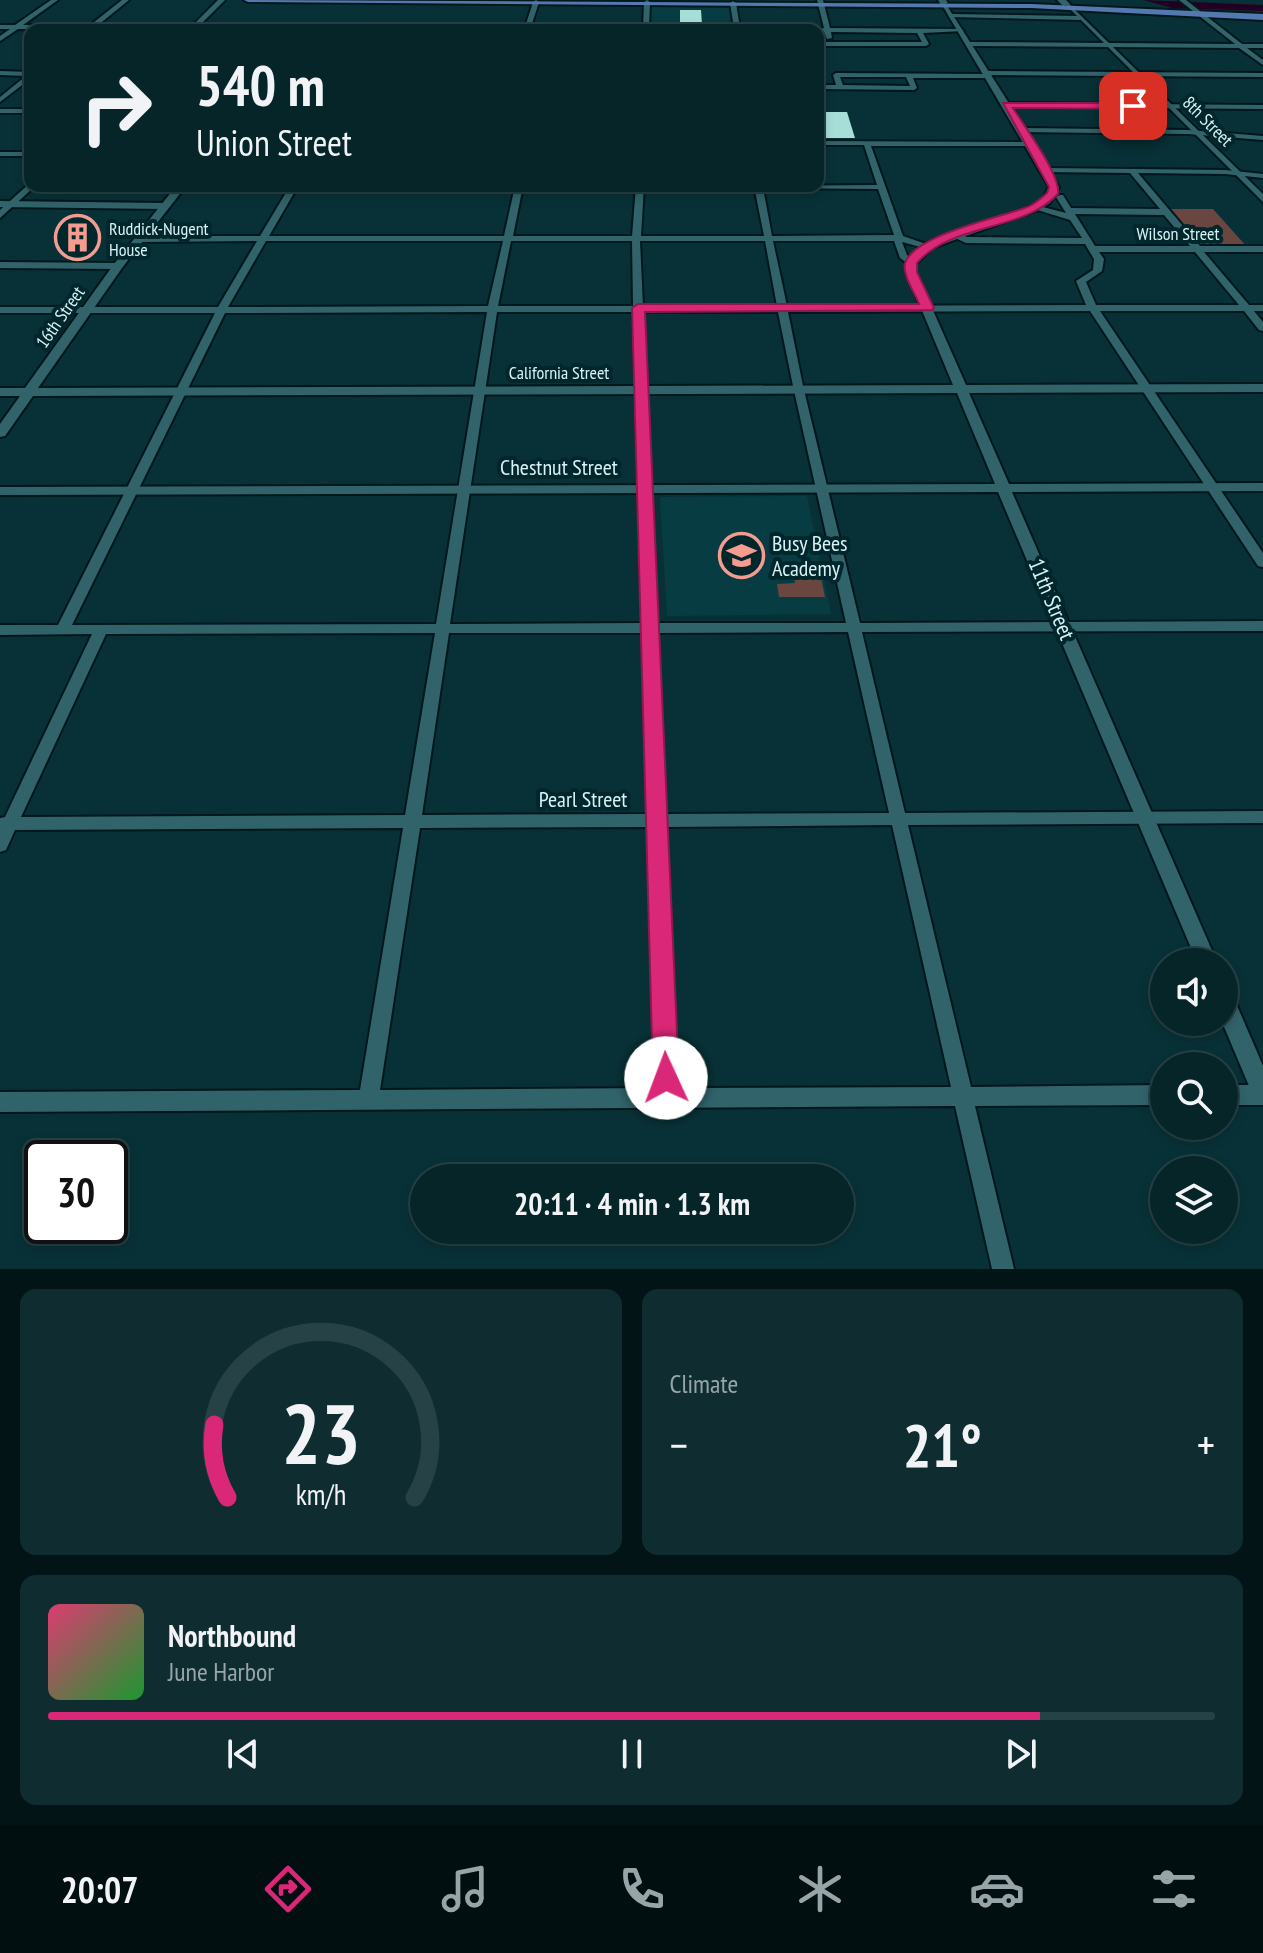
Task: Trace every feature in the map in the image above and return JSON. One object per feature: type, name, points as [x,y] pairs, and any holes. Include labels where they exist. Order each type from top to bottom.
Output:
[{"type":"main road","points":[[248,0],[1065,4],[1203,15]]},
{"type":"main road","points":[[1083,0],[1163,12]]},
{"type":"main road","points":[[1065,4],[1263,17]]},
{"type":"street","points":[[0,39],[55,0]]},
{"type":"street","points":[[95,24],[126,0]]},
{"type":"street","points":[[197,24],[222,0]]},
{"type":"street","points":[[1182,0],[1263,63]]},
{"type":"street","points":[[529,24],[536,2]]},
{"type":"street","points":[[646,24],[647,2]]},
{"type":"street","points":[[820,2],[831,44]]},
{"type":"street","points":[[733,3],[736,24]]},
{"type":"street","points":[[944,3],[1031,144],[1056,196],[1072,214],[1091,245],[1100,267],[1080,285],[1263,563]]},
{"type":"street","name":"8th Street","points":[[1065,4],[1263,199]]},
{"type":"street","points":[[951,16],[1080,18]]},
{"type":"street","points":[[0,27],[24,27]]},
{"type":"street","points":[[827,30],[961,31]]},
{"type":"street","points":[[824,44],[926,44],[919,31]]},
{"type":"street","points":[[969,44],[1263,46]]},
{"type":"street","points":[[0,73],[24,75]]},
{"type":"street","points":[[840,87],[836,75],[1263,75]]},
{"type":"street","points":[[824,87],[914,88],[909,76]]},
{"type":"street","points":[[0,100],[24,80]]},
{"type":"street","points":[[1007,105],[1263,107]]},
{"type":"street","points":[[0,111],[24,111]]},
{"type":"street","points":[[1022,130],[1196,132],[1263,138]]},
{"type":"street","points":[[824,143],[1031,144]]},
{"type":"street","name":"11th Street","points":[[867,144],[899,238],[897,243],[903,256],[911,263],[911,272],[1201,948]]},
{"type":"street","points":[[0,154],[24,154]]},
{"type":"street","points":[[1045,170],[1263,176]]},
{"type":"street","points":[[1132,171],[1263,328]]},
{"type":"street","points":[[824,187],[882,187]]},
{"type":"street","points":[[0,215],[6,204],[24,190]]},
{"type":"street","name":"16th Street","points":[[0,433],[118,266],[176,192]]},
{"type":"street","points":[[63,630],[221,310],[290,192]]},
{"type":"street","points":[[369,1099],[493,309],[518,192]]},
{"type":"street","points":[[640,192],[636,240],[666,1098]]},
{"type":"street","points":[[759,192],[799,390],[1003,1269]]},
{"type":"street","points":[[911,263],[928,246],[1035,208],[1056,196]]},
{"type":"street","points":[[6,204],[165,206]]},
{"type":"street","points":[[1035,208],[1072,214],[1166,212]]},
{"type":"street","name":"Wilson Street","points":[[953,235],[966,240],[1263,249]]},
{"type":"street","points":[[139,239],[899,238],[928,246]]},
{"type":"street","points":[[0,265],[118,266]]},
{"type":"street","points":[[0,310],[1263,308]]},
{"type":"street","name":"California Street","points":[[0,392],[1263,388]]},
{"type":"street","name":"Chestnut Street","points":[[0,491],[1263,487]]},
{"type":"street","points":[[0,630],[1263,626]]},
{"type":"street","points":[[0,845],[5,824],[101,630]]},
{"type":"street","name":"Pearl Street","points":[[5,824],[1263,817]]},
{"type":"street","points":[[1238,1034],[1263,1094],[1238,1095]]},
{"type":"street","points":[[0,1102],[1150,1095]]},
{"type":"shaded area","points":[[652,5],[726,5],[729,6],[732,24],[650,24]]},
{"type":"shaded area","points":[[1168,209],[1213,209],[1247,247],[1200,247]]},
{"type":"shaded area","name":"Busy Bees Academy","points":[[807,496],[831,614],[667,616],[660,497]]},
{"type":"shaded area","points":[[792,567],[819,567],[825,597],[779,597],[777,584],[795,583]]},
{"type":"building","points":[[680,10],[701,10],[702,24],[680,24]]},
{"type":"building","points":[[824,112],[847,112],[855,138],[824,138]]},
{"type":"waterway","points":[[1148,0],[1172,5],[1263,8]]},
{"type":"place","name":"Ruddick-Nugent House","points":[[78,238]]},
{"type":"place","name":"Busy Bees Academy","points":[[741,556]]},
{"type":"route","points":[[666,1078],[638,308],[927,308],[911,272],[911,263],[919,254],[928,246],[953,235],[1035,208],[1053,194],[1054,187],[1007,105],[1133,106]]}]
